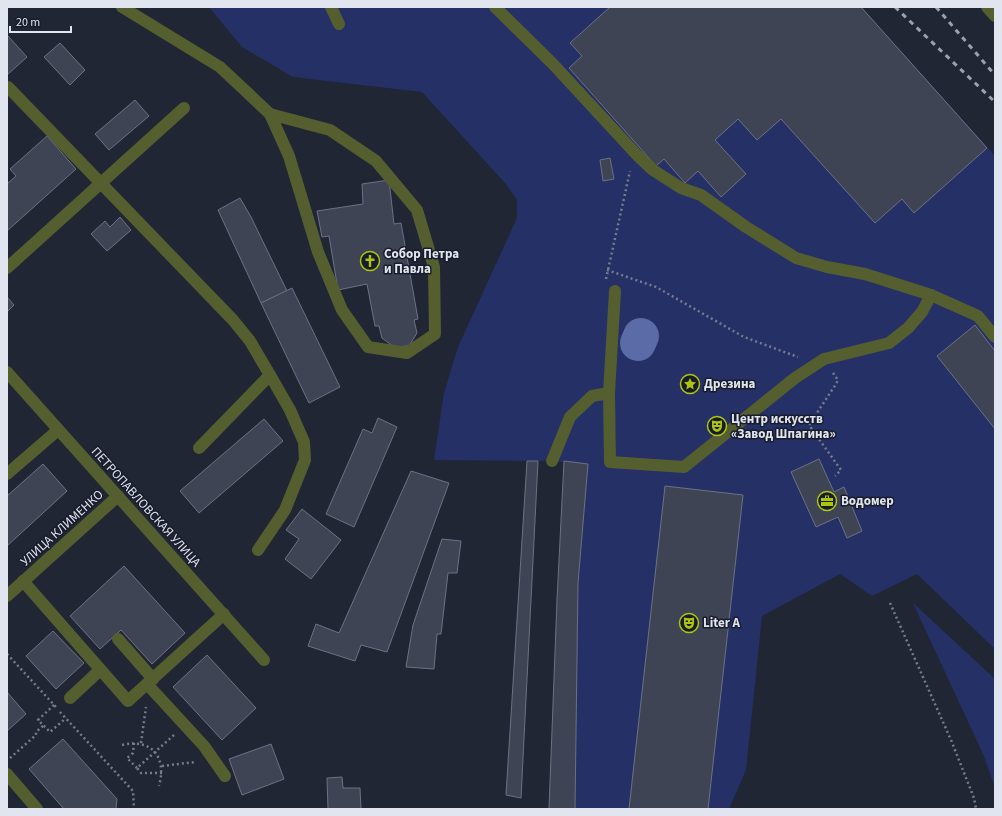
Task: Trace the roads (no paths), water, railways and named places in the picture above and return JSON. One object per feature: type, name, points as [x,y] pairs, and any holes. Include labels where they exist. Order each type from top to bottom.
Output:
[{"type":"street","points":[[122,7],[220,68],[270,114],[289,156],[318,252],[342,310],[368,347],[407,353],[435,334],[434,267],[417,210],[376,161],[330,130],[270,114]]},
{"type":"street","points":[[331,7],[339,24]]},
{"type":"street","points":[[495,7],[553,64],[637,155],[653,170],[681,188],[702,195],[746,227],[796,258],[827,267],[865,274],[931,295],[978,316],[995,337]]},
{"type":"street","points":[[987,7],[995,16]]},
{"type":"street","points":[[8,87],[233,320],[250,341],[290,410],[304,442],[306,460],[285,510],[258,550]]},
{"type":"street","points":[[7,268],[184,108]]},
{"type":"street","points":[[615,291],[609,393],[610,462],[684,467],[795,378],[824,359],[890,343],[908,328],[922,312],[931,295]]},
{"type":"street","name":"ПЕТРОПАВЛОВСКАЯ УЛИЦА","points":[[7,372],[264,660]]},
{"type":"street","points":[[199,448],[270,375]]},
{"type":"street","points":[[552,461],[570,417],[592,396],[609,393]]},
{"type":"street","points":[[7,474],[58,430]]},
{"type":"street","name":"УЛИЦА КЛИМЕНКО","points":[[7,596],[118,496]]},
{"type":"street","points":[[23,581],[128,701],[224,614]]},
{"type":"street","points":[[118,639],[149,683],[213,759],[225,776]]},
{"type":"street","points":[[70,698],[100,670]]},
{"type":"street","points":[[7,774],[37,809]]},
{"type":"waterway","points":[[638,343],[641,336]]},
{"type":"railway","points":[[895,7],[995,102]]},
{"type":"railway","points":[[936,7],[995,75]]},
{"type":"place","name":"Собор Петра и Павла","points":[[370,261]]},
{"type":"place","name":"Дрезина","points":[[690,384]]},
{"type":"place","name":"Центр искусств «Завод Шпагина»","points":[[717,426]]},
{"type":"place","name":"Водомер","points":[[827,501]]},
{"type":"place","name":"Liter A","points":[[689,623]]}]
